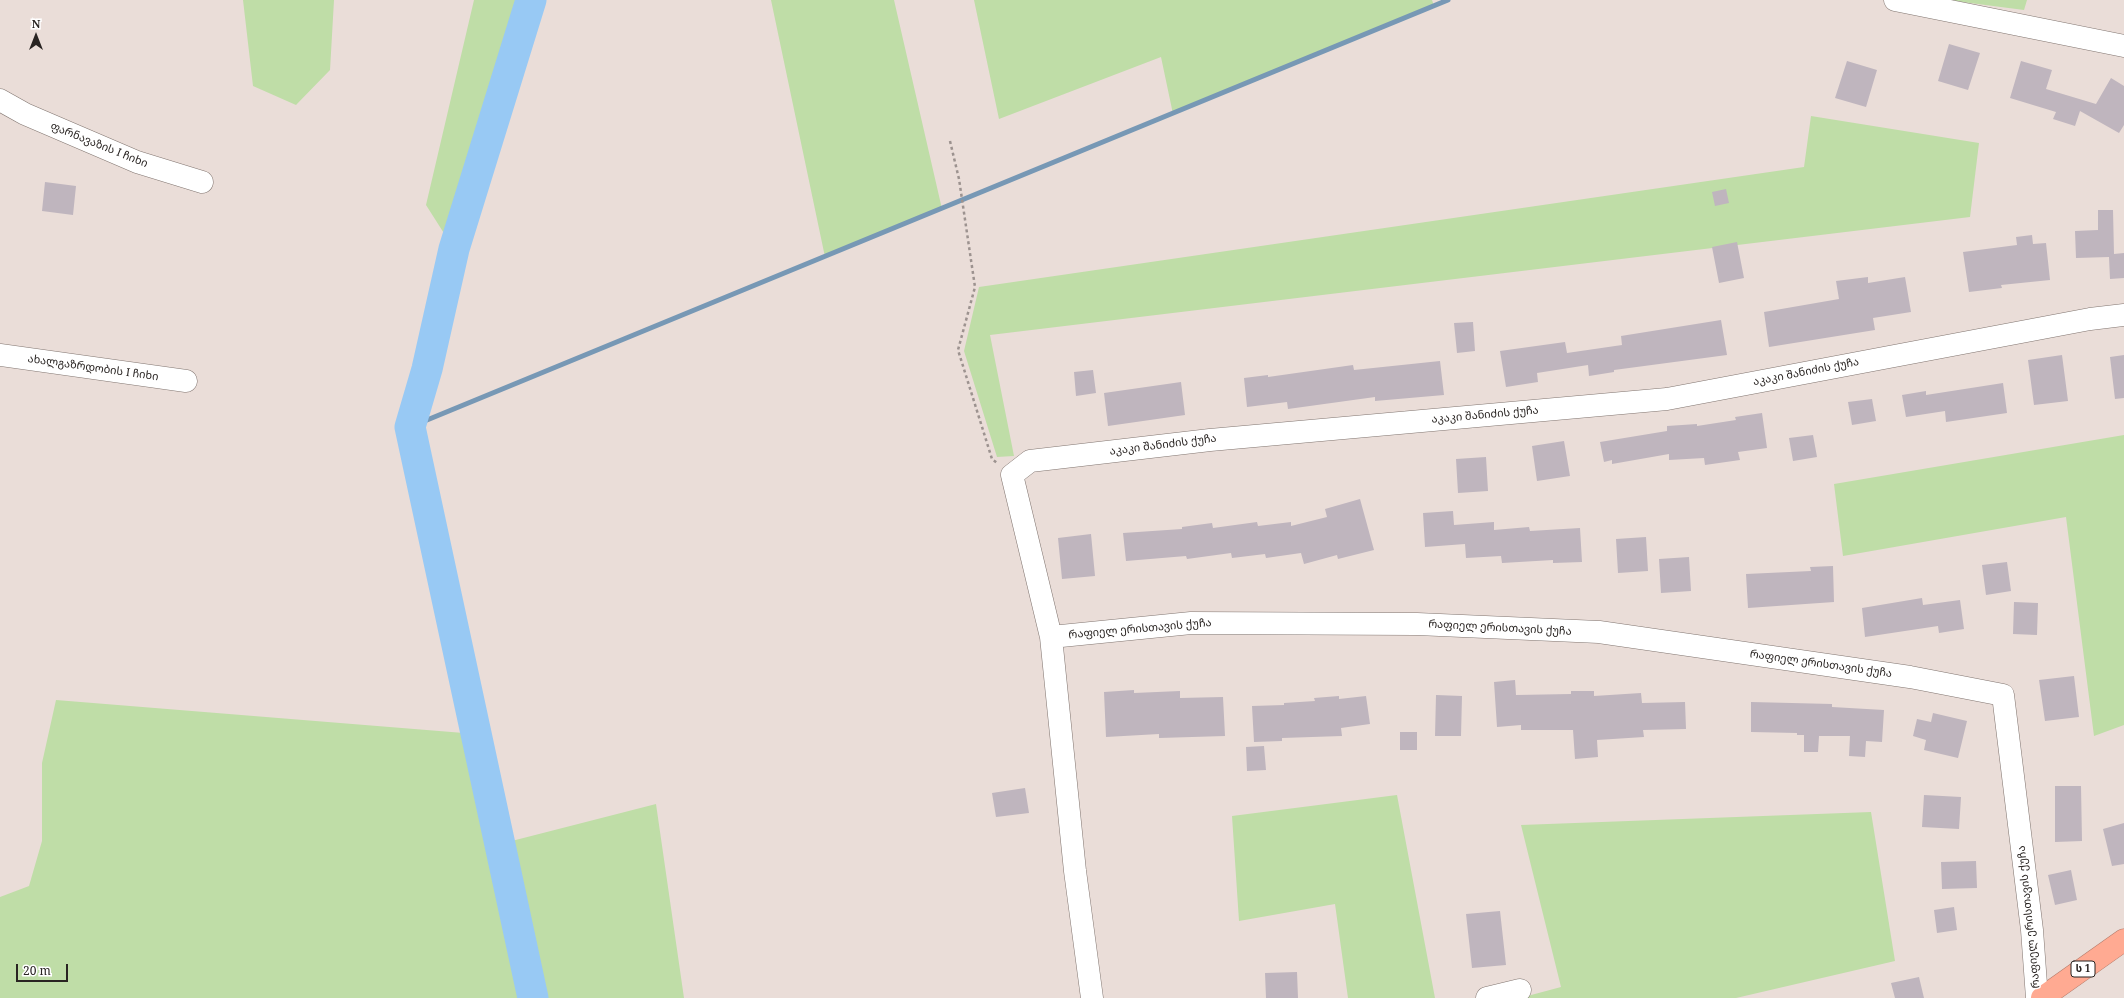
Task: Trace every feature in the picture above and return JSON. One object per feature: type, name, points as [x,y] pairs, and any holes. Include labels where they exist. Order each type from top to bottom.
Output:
[{"type":"highway","name":"ს 1","points":[[2042,998],[2124,940]]},
{"type":"street","points":[[1895,0],[2124,46]]},
{"type":"street","name":"ფარნავაზის I ჩიხი","points":[[0,100],[25,114],[137,162],[202,182]]},
{"type":"street","name":"აკაკი შანიძის ქუჩა","points":[[1012,475],[1030,461],[1187,442],[1667,399],[2090,319],[2124,315]]},
{"type":"street","name":"ახალგაზრდობის I ჩიხი","points":[[0,355],[186,381]]},
{"type":"street","points":[[1012,475],[1051,637],[1075,871],[1092,998]]},
{"type":"street","name":"რაფიელ ერისთავის ქუჩა","points":[[1051,637],[1191,623],[1417,624],[1599,632],[1910,677],[2003,696],[2032,930],[2036,998]]},
{"type":"street","points":[[1487,998],[1520,990]]},
{"type":"path","points":[[950,141],[964,209],[975,288],[958,350],[992,459],[1012,475]]},
{"type":"green space","points":[[243,0],[334,0],[330,70],[296,105],[253,86]]},
{"type":"green space","points":[[474,0],[531,0],[454,249],[426,205]]},
{"type":"green space","points":[[771,0],[894,0],[942,209],[825,257]]},
{"type":"green space","points":[[974,0],[1432,0],[1434,6],[1173,114],[1161,57],[999,119]]},
{"type":"green space","points":[[1947,0],[2027,0],[2024,10]]},
{"type":"green space","points":[[1811,116],[1979,143],[1970,217],[990,335],[1014,456],[997,457],[964,351],[979,287],[1804,167]]},
{"type":"green space","points":[[2124,435],[2124,725],[2094,736],[2066,517],[1843,556],[1834,484]]},
{"type":"green space","points":[[56,700],[476,734],[500,844],[656,804],[684,998],[0,998],[0,897],[29,886],[42,841],[42,763]]},
{"type":"green space","points":[[1397,795],[1435,998],[1348,998],[1335,904],[1239,921],[1232,816]]},
{"type":"green space","points":[[1871,812],[1895,961],[1736,998],[1520,998],[1561,987],[1521,825]]},
{"type":"building","points":[[1949,44],[1980,53],[1968,90],[1938,81]]},
{"type":"building","points":[[1847,61],[1877,70],[1866,107],[1835,98]]},
{"type":"building","points":[[2021,61],[2052,70],[2046,89],[2096,104],[2111,78],[2124,86],[2124,125],[2119,133],[2080,111],[2075,126],[2053,119],[2056,112],[2010,98]]},
{"type":"building","points":[[45,182],[76,186],[73,215],[42,211]]},
{"type":"building","points":[[1726,189],[1729,203],[1715,206],[1712,192]]},
{"type":"building","points":[[2098,210],[2113,210],[2114,254],[2124,253],[2124,278],[2110,279],[2109,257],[2076,258],[2075,231],[2098,230]]},
{"type":"building","points":[[2032,235],[2033,244],[2046,243],[2050,280],[2001,285],[2002,288],[1969,292],[1963,252],[2017,245],[2016,237]]},
{"type":"building","points":[[1737,242],[1744,278],[1719,283],[1712,247]]},
{"type":"building","points":[[1868,277],[1868,283],[1905,277],[1911,312],[1873,318],[1875,330],[1769,347],[1764,312],[1839,299],[1836,281]]},
{"type":"building","points":[[1721,320],[1727,355],[1614,370],[1614,372],[1589,376],[1588,365],[1537,373],[1538,382],[1506,387],[1500,351],[1565,342],[1567,353],[1622,345],[1621,336]]},
{"type":"building","points":[[1473,322],[1475,351],[1457,353],[1454,323]]},
{"type":"building","points":[[2062,355],[2068,401],[2034,405],[2028,360]]},
{"type":"building","points":[[2124,355],[2124,398],[2115,399],[2110,357]]},
{"type":"building","points":[[1440,361],[1444,395],[1375,401],[1375,397],[1288,409],[1287,402],[1247,407],[1244,378],[1268,375],[1268,377],[1353,365],[1354,370]]},
{"type":"building","points":[[1093,370],[1096,393],[1076,396],[1074,372]]},
{"type":"building","points":[[1181,382],[1185,415],[1108,426],[1104,393]]},
{"type":"building","points":[[2003,383],[2007,413],[1946,422],[1945,411],[1906,417],[1902,395],[1926,391],[1926,395]]},
{"type":"building","points":[[1872,399],[1876,421],[1852,425],[1848,402]]},
{"type":"building","points":[[1762,413],[1767,448],[1738,452],[1740,460],[1705,465],[1704,458],[1669,460],[1669,454],[1612,464],[1612,460],[1604,462],[1600,442],[1667,431],[1667,426],[1697,424],[1697,426],[1736,420],[1735,417]]},
{"type":"building","points":[[1813,435],[1817,457],[1793,461],[1789,438]]},
{"type":"building","points":[[1564,441],[1570,476],[1537,481],[1532,446]]},
{"type":"building","points":[[1486,457],[1488,491],[1458,493],[1456,459]]},
{"type":"building","points":[[1360,499],[1374,550],[1338,559],[1337,555],[1304,564],[1301,553],[1266,558],[1265,554],[1232,558],[1231,553],[1187,559],[1186,556],[1126,561],[1123,533],[1182,529],[1182,527],[1212,523],[1213,528],[1257,522],[1258,526],[1291,522],[1291,526],[1327,517],[1325,509]]},
{"type":"building","points":[[1453,511],[1454,525],[1494,522],[1494,530],[1529,527],[1530,531],[1580,528],[1582,562],[1553,563],[1553,560],[1502,563],[1501,556],[1466,558],[1465,544],[1425,547],[1423,513]]},
{"type":"building","points":[[1091,534],[1095,576],[1062,579],[1058,538]]},
{"type":"building","points":[[1646,537],[1648,571],[1618,573],[1616,539]]},
{"type":"building","points":[[1689,557],[1691,591],[1661,593],[1659,559]]},
{"type":"building","points":[[2007,562],[2011,591],[1986,595],[1982,565]]},
{"type":"building","points":[[1833,566],[1834,602],[1748,608],[1746,574],[1811,571],[1810,567]]},
{"type":"building","points":[[1922,598],[1923,605],[1960,600],[1964,629],[1939,633],[1938,626],[1865,637],[1862,608]]},
{"type":"building","points":[[2014,602],[2038,603],[2037,635],[2013,634]]},
{"type":"building","points":[[2074,676],[2079,717],[2045,721],[2039,680]]},
{"type":"building","points":[[1515,680],[1516,695],[1571,694],[1571,691],[1594,691],[1594,696],[1641,693],[1642,703],[1685,702],[1686,729],[1643,730],[1644,737],[1597,740],[1598,757],[1575,759],[1573,730],[1521,730],[1521,725],[1497,727],[1494,682]]},
{"type":"building","points":[[1134,690],[1134,693],[1180,691],[1180,698],[1223,697],[1225,736],[1159,738],[1159,734],[1106,737],[1104,692]]},
{"type":"building","points":[[1436,695],[1462,696],[1461,736],[1435,736]]},
{"type":"building","points":[[1339,696],[1339,699],[1366,696],[1370,724],[1341,728],[1342,736],[1282,738],[1282,741],[1254,742],[1252,706],[1284,705],[1284,703],[1315,701],[1314,698]]},
{"type":"building","points":[[1751,702],[1832,704],[1832,707],[1884,710],[1882,742],[1866,741],[1865,757],[1849,756],[1850,736],[1819,736],[1818,752],[1804,752],[1804,735],[1797,735],[1797,733],[1751,732]]},
{"type":"building","points":[[1933,713],[1967,721],[1958,758],[1924,750],[1926,740],[1913,736],[1917,719],[1931,722]]},
{"type":"building","points":[[1400,732],[1417,732],[1417,750],[1400,750]]},
{"type":"building","points":[[1264,746],[1266,770],[1247,771],[1246,747]]},
{"type":"building","points":[[2055,786],[2081,786],[2082,841],[2055,842]]},
{"type":"building","points":[[1025,788],[1029,813],[996,817],[992,793]]},
{"type":"building","points":[[1924,795],[1961,797],[1959,829],[1922,827]]},
{"type":"building","points":[[2124,823],[2124,864],[2112,866],[2103,829]]},
{"type":"building","points":[[1976,861],[1977,888],[1942,889],[1941,862]]},
{"type":"building","points":[[2071,870],[2077,900],[2055,905],[2048,875]]},
{"type":"building","points":[[1954,907],[1957,930],[1937,933],[1934,910]]},
{"type":"building","points":[[1500,911],[1506,965],[1472,968],[1466,914]]},
{"type":"building","points":[[1297,972],[1298,998],[1266,998],[1265,973]]},
{"type":"building","points":[[1919,977],[1924,998],[1895,998],[1891,983]]},
{"type":"waterway","points":[[531,0],[454,249],[427,369],[410,427],[533,998]]},
{"type":"waterway","points":[[410,427],[1448,0]]}]
